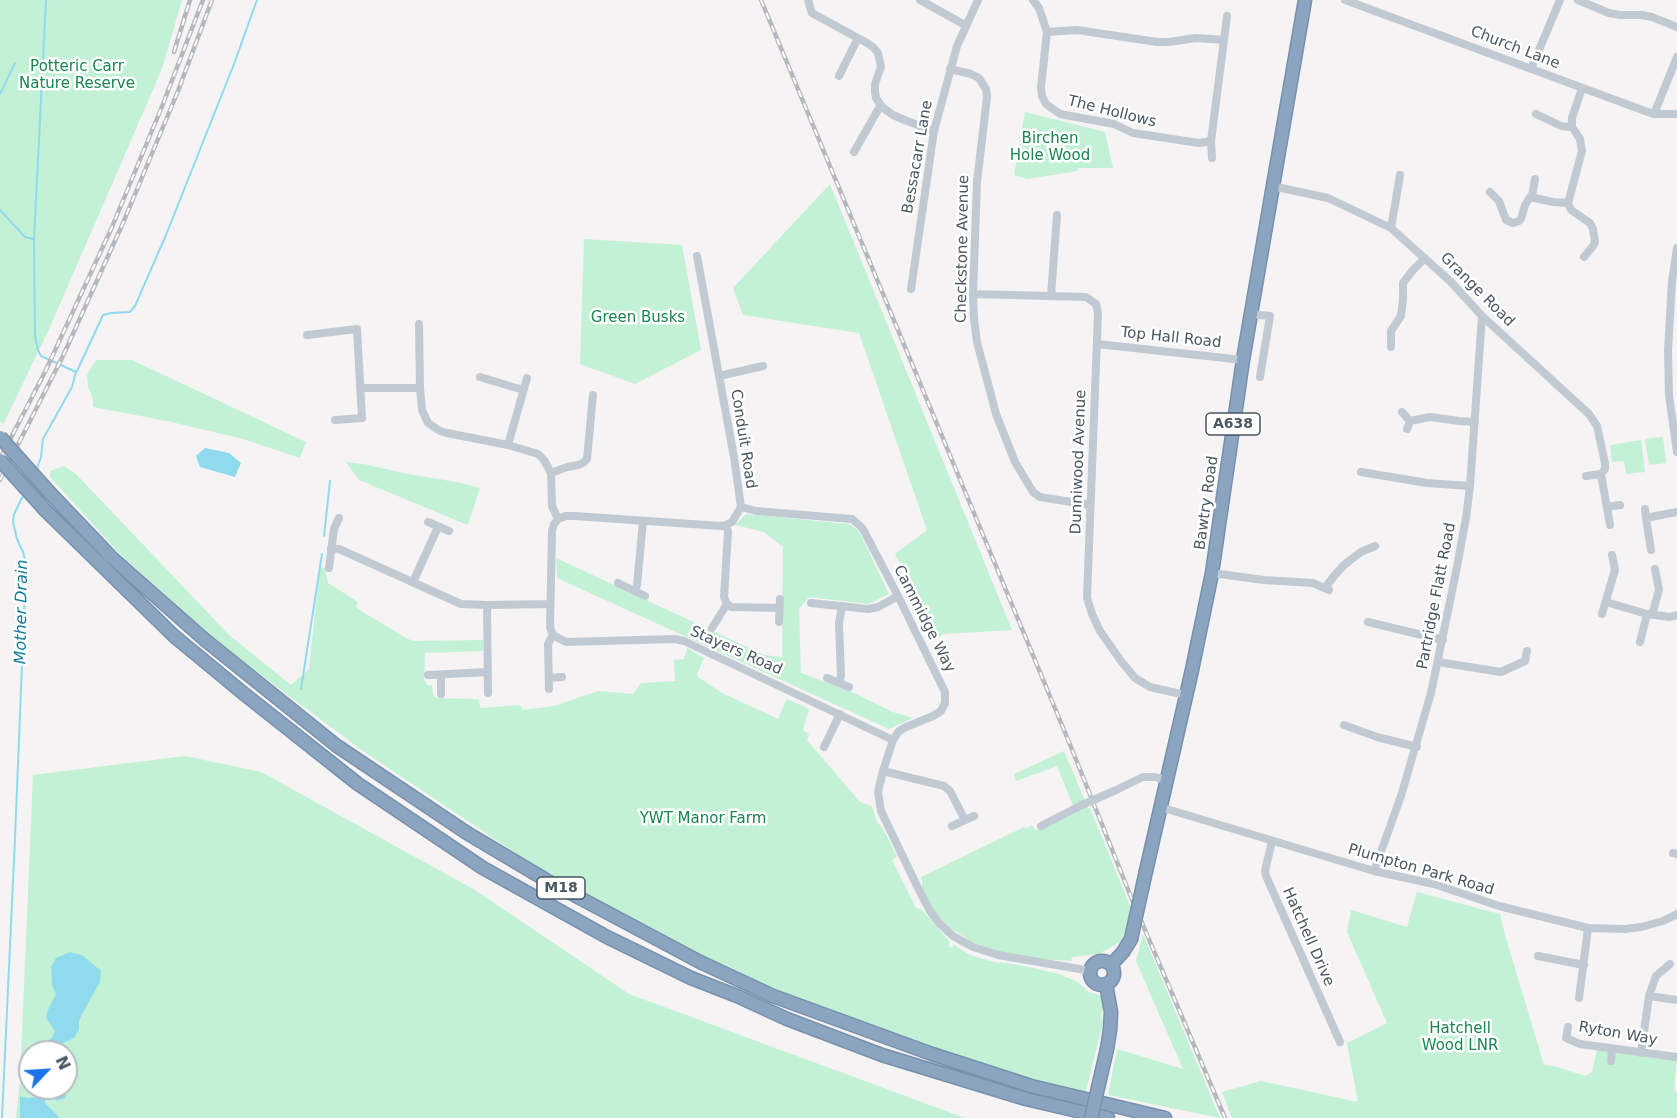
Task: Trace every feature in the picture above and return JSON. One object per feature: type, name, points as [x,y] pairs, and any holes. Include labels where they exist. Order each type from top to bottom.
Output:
[{"type":"highway","name":"Bawtry Road","points":[[1091,1118],[1110,1030],[1111,1012],[1106,984],[1114,976],[1114,970],[1110,965],[1123,952],[1131,939],[1212,573],[1243,360],[1305,0]]},
{"type":"highway","name":"M18","points":[[0,437],[111,557],[205,640],[337,746],[467,833],[546,880],[700,962],[773,996],[1031,1086],[1165,1118]]},
{"type":"highway","name":"M18","points":[[0,460],[46,511],[174,636],[358,784],[483,868],[607,937],[691,978],[787,1019],[882,1055],[1026,1100],[1108,1118]]},
{"type":"highway","points":[[1106,984],[1100,985],[1095,982],[1091,971],[1099,962],[1110,965]]},
{"type":"street","points":[[808,0],[812,13],[873,47],[878,53],[881,67],[875,84],[875,92],[882,106],[893,115],[934,131]]},
{"type":"street","points":[[920,0],[965,25]]},
{"type":"street","name":"Bessacarr Lane","points":[[911,289],[934,131],[950,69],[965,25],[978,0]]},
{"type":"street","name":"The Hollows","points":[[1033,0],[1039,8],[1047,32],[1041,87],[1046,104],[1060,114],[1114,124],[1133,133],[1198,143],[1211,141]]},
{"type":"street","name":"Church Lane","points":[[1345,0],[1654,114],[1677,114]]},
{"type":"street","points":[[1531,69],[1560,0]]},
{"type":"street","points":[[1578,0],[1610,13],[1642,15],[1677,27]]},
{"type":"street","points":[[1212,158],[1211,141],[1227,16]]},
{"type":"street","points":[[1047,32],[1077,30],[1157,42],[1196,38],[1224,40]]},
{"type":"street","points":[[838,76],[858,38]]},
{"type":"street","points":[[1654,114],[1677,57]]},
{"type":"street","name":"Checkstone Avenue","points":[[950,69],[979,78],[983,82],[987,97],[977,182],[973,294],[977,342],[996,414],[1016,462],[1033,492],[1040,497],[1090,505]]},
{"type":"street","points":[[1582,88],[1572,127],[1580,139],[1582,151],[1568,202],[1571,210],[1590,223],[1593,229],[1595,242],[1584,257]]},
{"type":"street","points":[[854,152],[882,106]]},
{"type":"street","points":[[1536,114],[1561,126],[1572,127]]},
{"type":"street","points":[[1390,228],[1400,174]]},
{"type":"street","points":[[1532,196],[1535,179]]},
{"type":"street","name":"Grange Road","points":[[1272,186],[1328,198],[1390,228],[1451,282],[1482,316],[1589,414],[1597,426],[1605,462],[1605,469],[1601,474],[1610,525]]},
{"type":"street","points":[[1490,192],[1499,201],[1506,220],[1513,223],[1521,219],[1527,199],[1532,196],[1553,202],[1568,202]]},
{"type":"street","points":[[1051,296],[1057,215]]},
{"type":"street","points":[[1677,248],[1672,281],[1674,416],[1677,452]]},
{"type":"street","name":"Conduit Road","points":[[697,256],[741,507]]},
{"type":"street","points":[[1391,347],[1391,331],[1401,316],[1403,283],[1425,258]]},
{"type":"street","name":"Dunniwood Avenue","points":[[973,294],[1086,297],[1096,304],[1098,313],[1087,598],[1096,622],[1135,678],[1150,687],[1185,695]]},
{"type":"street","points":[[1251,314],[1270,316],[1260,377]]},
{"type":"street","name":"Partridge Flatt Road","points":[[1374,871],[1417,747],[1443,640],[1470,486],[1482,316]]},
{"type":"street","points":[[419,324],[420,388],[424,416],[434,427],[447,433],[508,445],[538,454],[551,473],[552,506],[558,519]]},
{"type":"street","points":[[307,335],[357,329],[362,418],[335,420]]},
{"type":"street","name":"Top Hall Road","points":[[1097,344],[1243,360]]},
{"type":"street","name":"Conduit Road","points":[[719,376],[763,366]]},
{"type":"street","points":[[480,377],[523,390]]},
{"type":"street","points":[[508,445],[527,378]]},
{"type":"street","points":[[360,388],[420,388]]},
{"type":"street","points":[[551,473],[567,466],[578,465],[587,459],[593,395]]},
{"type":"street","points":[[1402,412],[1409,425],[1430,417],[1475,422]]},
{"type":"street","points":[[1361,472],[1426,483],[1470,486]]},
{"type":"street","points":[[1586,476],[1601,474]]},
{"type":"street","points":[[1607,507],[1620,505]]},
{"type":"street","points":[[549,689],[548,644],[553,635],[550,627],[552,531],[558,519],[574,516],[726,525],[732,522],[741,507]]},
{"type":"street","name":"Cammidge Way","points":[[741,507],[756,511],[852,519],[863,529],[945,692],[945,703],[941,711],[899,731],[893,740]]},
{"type":"street","points":[[1645,509],[1651,550]]},
{"type":"street","points":[[1646,518],[1677,512]]},
{"type":"street","points":[[329,568],[334,529],[339,518]]},
{"type":"street","points":[[635,590],[643,520]]},
{"type":"street","points":[[428,522],[449,531]]},
{"type":"street","points":[[726,525],[728,532],[724,597],[727,604],[731,607],[779,604],[779,622]]},
{"type":"street","points":[[413,582],[438,527]]},
{"type":"street","points":[[1212,573],[1264,580],[1313,583],[1327,590],[1334,576],[1344,565],[1361,552],[1375,546]]},
{"type":"street","points":[[331,548],[339,549],[461,604],[550,604]]},
{"type":"street","points":[[1602,614],[1615,570],[1612,555]]},
{"type":"street","points":[[1640,642],[1659,590],[1655,569]]},
{"type":"street","points":[[618,583],[645,596]]},
{"type":"street","points":[[811,603],[868,609],[878,607],[898,596]]},
{"type":"street","points":[[1606,602],[1649,615],[1670,617],[1677,615]]},
{"type":"street","points":[[712,628],[727,604]]},
{"type":"street","points":[[487,605],[488,693]]},
{"type":"street","points":[[839,682],[841,676],[839,622],[842,606]]},
{"type":"street","points":[[1368,622],[1443,640]]},
{"type":"street","name":"Stayers Road","points":[[553,635],[566,642],[675,639],[684,641],[893,740]]},
{"type":"street","points":[[1438,662],[1501,672],[1525,662],[1527,651]]},
{"type":"street","points":[[428,675],[488,672]]},
{"type":"street","points":[[441,675],[441,694]]},
{"type":"street","points":[[549,678],[562,677]]},
{"type":"street","points":[[827,678],[849,687]]},
{"type":"street","points":[[824,747],[840,714]]},
{"type":"street","points":[[1344,725],[1377,737],[1417,747]]},
{"type":"street","points":[[893,740],[878,792],[882,811],[918,888],[939,923],[953,936],[973,947],[998,955],[1091,971]]},
{"type":"street","points":[[883,771],[944,786],[950,791],[965,820]]},
{"type":"street","points":[[1041,826],[1143,777],[1167,780]]},
{"type":"street","name":"Plumpton Park Road","points":[[1160,807],[1374,871],[1434,884],[1503,907],[1588,928],[1605,930],[1633,928],[1662,921],[1677,914]]},
{"type":"street","points":[[952,826],[974,816]]},
{"type":"street","name":"Hatchell Drive","points":[[1272,841],[1265,871],[1266,876],[1340,1042]]},
{"type":"street","points":[[1579,998],[1588,928]]},
{"type":"street","points":[[1538,956],[1584,965]]},
{"type":"street","points":[[1641,1053],[1649,996],[1659,972],[1670,964]]},
{"type":"street","points":[[1652,965],[1659,972]]},
{"type":"street","points":[[1649,996],[1677,1000]]},
{"type":"street","name":"Ryton Way","points":[[1569,1027],[1566,1038],[1580,1044],[1677,1057]]},
{"type":"street","points":[[1611,1061],[1612,1048]]},
{"type":"green space","name":"Potteric Carr Nature Reserve","points":[[0,0],[182,0],[162,69],[50,327],[3,425],[0,421]]},
{"type":"green space","name":"Birchen Hole Wood","points":[[1025,112],[1105,132],[1113,168],[1078,168],[1077,171],[1027,179],[1014,175]]},
{"type":"green space","points":[[830,184],[1012,630],[943,634],[939,638],[895,554],[927,530],[859,333],[743,315],[733,288]]},
{"type":"green space","name":"Green Busks","points":[[584,239],[682,245],[701,350],[635,384],[580,364]]},
{"type":"green space","points":[[96,360],[132,360],[306,442],[300,458],[243,439],[93,407],[87,375]]},
{"type":"green space","points":[[1663,437],[1666,463],[1649,465],[1645,439]]},
{"type":"green space","points":[[1641,440],[1645,472],[1626,474],[1624,461],[1612,462],[1610,445]]},
{"type":"green space","points":[[346,462],[480,488],[468,525],[359,480]]},
{"type":"green space","name":"YWT Manor Farm","points":[[64,466],[76,474],[229,635],[291,685],[309,669],[320,567],[325,568],[328,583],[358,602],[356,607],[408,639],[414,641],[483,640],[483,651],[425,653],[424,680],[428,686],[432,685],[436,698],[479,699],[480,708],[520,705],[523,710],[554,706],[598,691],[633,694],[641,683],[675,681],[674,660],[684,659],[687,648],[704,658],[697,674],[698,677],[722,693],[778,719],[787,699],[809,709],[803,730],[809,734],[807,740],[860,802],[872,806],[877,822],[897,856],[892,860],[916,908],[922,910],[950,942],[948,946],[952,948],[954,945],[970,955],[994,962],[1059,974],[1078,982],[1089,992],[1105,997],[1101,1016],[1103,1023],[1085,1094],[1020,1078],[849,1020],[745,976],[670,940],[535,866],[363,751],[217,642],[118,552],[50,477],[50,471]]},
{"type":"green space","points":[[746,514],[849,524],[859,531],[889,594],[868,604],[809,597],[799,609],[801,673],[850,691],[893,712],[913,718],[889,729],[557,578],[556,558],[764,655],[782,657],[783,547],[764,532],[735,525]]},
{"type":"green space","points":[[1064,751],[1131,908],[1131,924],[1121,941],[1098,954],[1072,957],[1071,961],[1005,954],[972,942],[949,927],[930,907],[922,889],[921,877],[1024,827],[1032,825],[1035,830],[1076,813],[1057,766],[1016,781],[1014,774]]},
{"type":"green space","points":[[185,756],[261,772],[475,890],[629,994],[965,1118],[16,1118],[18,1099],[78,1100],[78,1040],[22,1040],[33,775]]},
{"type":"green space","name":"Hatchell Wood LNR","points":[[1417,892],[1500,914],[1544,1065],[1585,1076],[1592,1072],[1597,1049],[1677,1057],[1674,1091],[1677,1092],[1677,1118],[1232,1118],[1222,1092],[1261,1081],[1358,1102],[1347,1043],[1387,1023],[1347,932],[1351,910],[1407,927]]},
{"type":"green space","points":[[1143,934],[1220,1118],[1108,1095],[1117,1049],[1183,1069],[1136,961]]},
{"type":"water","points":[[205,448],[229,453],[241,463],[235,477],[200,467],[196,456]]},
{"type":"water","points":[[70,952],[82,955],[101,971],[100,982],[79,1021],[79,1030],[74,1038],[70,1040],[49,1040],[55,1031],[46,1018],[56,994],[52,985],[51,967],[56,958]]},
{"type":"water","points":[[20,1100],[45,1100],[45,1103],[60,1118],[20,1118]]},
{"type":"waterway","name":"Mother Drain","points":[[36,471],[41,457],[43,439],[72,387],[76,372],[41,356],[35,336],[34,239],[46,0]]},
{"type":"waterway","points":[[77,371],[103,315],[130,312],[135,306],[166,235],[257,0]]},
{"type":"waterway","points":[[0,94],[15,63]]},
{"type":"waterway","points":[[0,210],[25,237],[33,239]]},
{"type":"waterway","points":[[324,536],[330,481]]},
{"type":"waterway","name":"Mother Drain","points":[[2,1118],[26,565],[13,522],[14,514],[25,492]]},
{"type":"waterway","points":[[301,689],[322,554]]},
{"type":"railway","points":[[174,52],[190,0]]},
{"type":"railway","points":[[0,459],[46,370],[112,227],[203,0]]},
{"type":"railway","points":[[0,480],[63,356],[123,223],[178,91],[212,0]]},
{"type":"railway","points":[[761,0],[1131,897],[1225,1118]]}]
